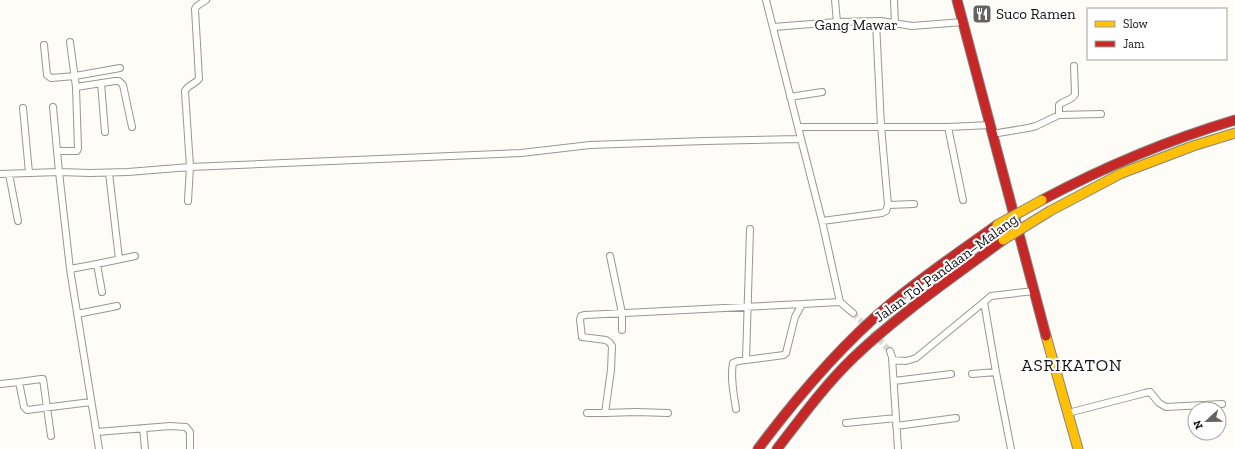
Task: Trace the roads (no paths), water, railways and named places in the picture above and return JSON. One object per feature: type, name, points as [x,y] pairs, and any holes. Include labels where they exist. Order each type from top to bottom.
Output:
[{"type":"main road","points":[[957,0],[1034,291],[1078,449]]},
{"type":"main road","name":"Jalan Tol Pandaan–Malang","points":[[758,449],[802,392],[876,316],[918,282],[997,225],[1066,187],[1129,157],[1164,143],[1235,120]]},
{"type":"main road","name":"Jalan Tol Pandaan–Malang","points":[[777,449],[828,384],[852,359],[907,311],[1003,240],[1050,211],[1122,173],[1193,146],[1235,133]]},
{"type":"street","points":[[188,201],[190,167],[186,89],[199,79],[195,9],[206,0]]},
{"type":"street","points":[[766,0],[822,221],[840,302],[853,314]]},
{"type":"street","points":[[835,0],[837,22]]},
{"type":"street","points":[[894,0],[895,23]]},
{"type":"street","name":"Gang Mawar","points":[[773,27],[837,22],[895,23],[912,26],[963,22]]},
{"type":"street","points":[[822,221],[882,213],[886,211],[888,205],[881,126],[876,22]]},
{"type":"street","points":[[57,151],[76,151],[78,149],[76,87],[70,42]]},
{"type":"street","points":[[44,45],[47,74],[51,78],[75,76],[120,68]]},
{"type":"street","points":[[1059,116],[1059,105],[1071,99],[1075,94],[1074,66]]},
{"type":"street","points":[[76,87],[115,81],[119,82],[123,85],[132,127]]},
{"type":"street","points":[[101,83],[105,132]]},
{"type":"street","points":[[790,97],[822,92]]},
{"type":"street","points":[[53,107],[70,269],[99,449]]},
{"type":"street","points":[[24,108],[30,173]]},
{"type":"street","points":[[798,127],[881,126],[991,129],[1036,126],[1059,116],[1101,114]]},
{"type":"street","points":[[948,127],[963,200]]},
{"type":"street","points":[[0,174],[59,172],[109,173],[190,167],[521,153],[590,145],[712,140],[801,139]]},
{"type":"street","points":[[109,173],[119,259]]},
{"type":"street","points":[[9,174],[18,221]]},
{"type":"street","points":[[888,205],[914,204]]},
{"type":"street","points":[[746,360],[750,229]]},
{"type":"street","points":[[70,269],[135,256]]},
{"type":"street","points":[[610,256],[622,313],[622,330]]},
{"type":"street","points":[[97,264],[102,292]]},
{"type":"street","points":[[892,360],[906,361],[916,358],[992,296],[1034,291]]},
{"type":"street","points":[[605,413],[611,370],[612,346],[606,340],[582,337],[580,317],[584,315],[840,302]]},
{"type":"street","points":[[984,302],[1011,449]]},
{"type":"street","points":[[736,409],[733,392],[733,363],[738,361],[784,355],[786,353],[795,317],[802,304]]},
{"type":"street","points":[[77,314],[117,306]]},
{"type":"street","points":[[890,351],[892,354],[898,449]]},
{"type":"street","points":[[972,374],[996,372]]},
{"type":"street","points":[[894,381],[951,374]]},
{"type":"street","points":[[0,384],[43,379],[51,436]]},
{"type":"street","points":[[19,382],[25,410],[91,402]]},
{"type":"street","points":[[1068,413],[1150,392],[1158,403],[1166,407],[1187,406]]},
{"type":"street","points":[[587,413],[668,413]]},
{"type":"street","points":[[846,423],[896,418]]},
{"type":"street","points":[[896,426],[956,418]]},
{"type":"street","points":[[97,432],[170,426],[186,427],[190,432],[190,449]]},
{"type":"street","points":[[143,428],[145,449]]},
{"type":"tunnel","points":[[853,313],[890,351]]},
{"type":"place","name":"Suco Ramen","points":[[982,14]]},
{"type":"district","name":"ASRIKATON","points":[[1072,365]]}]
